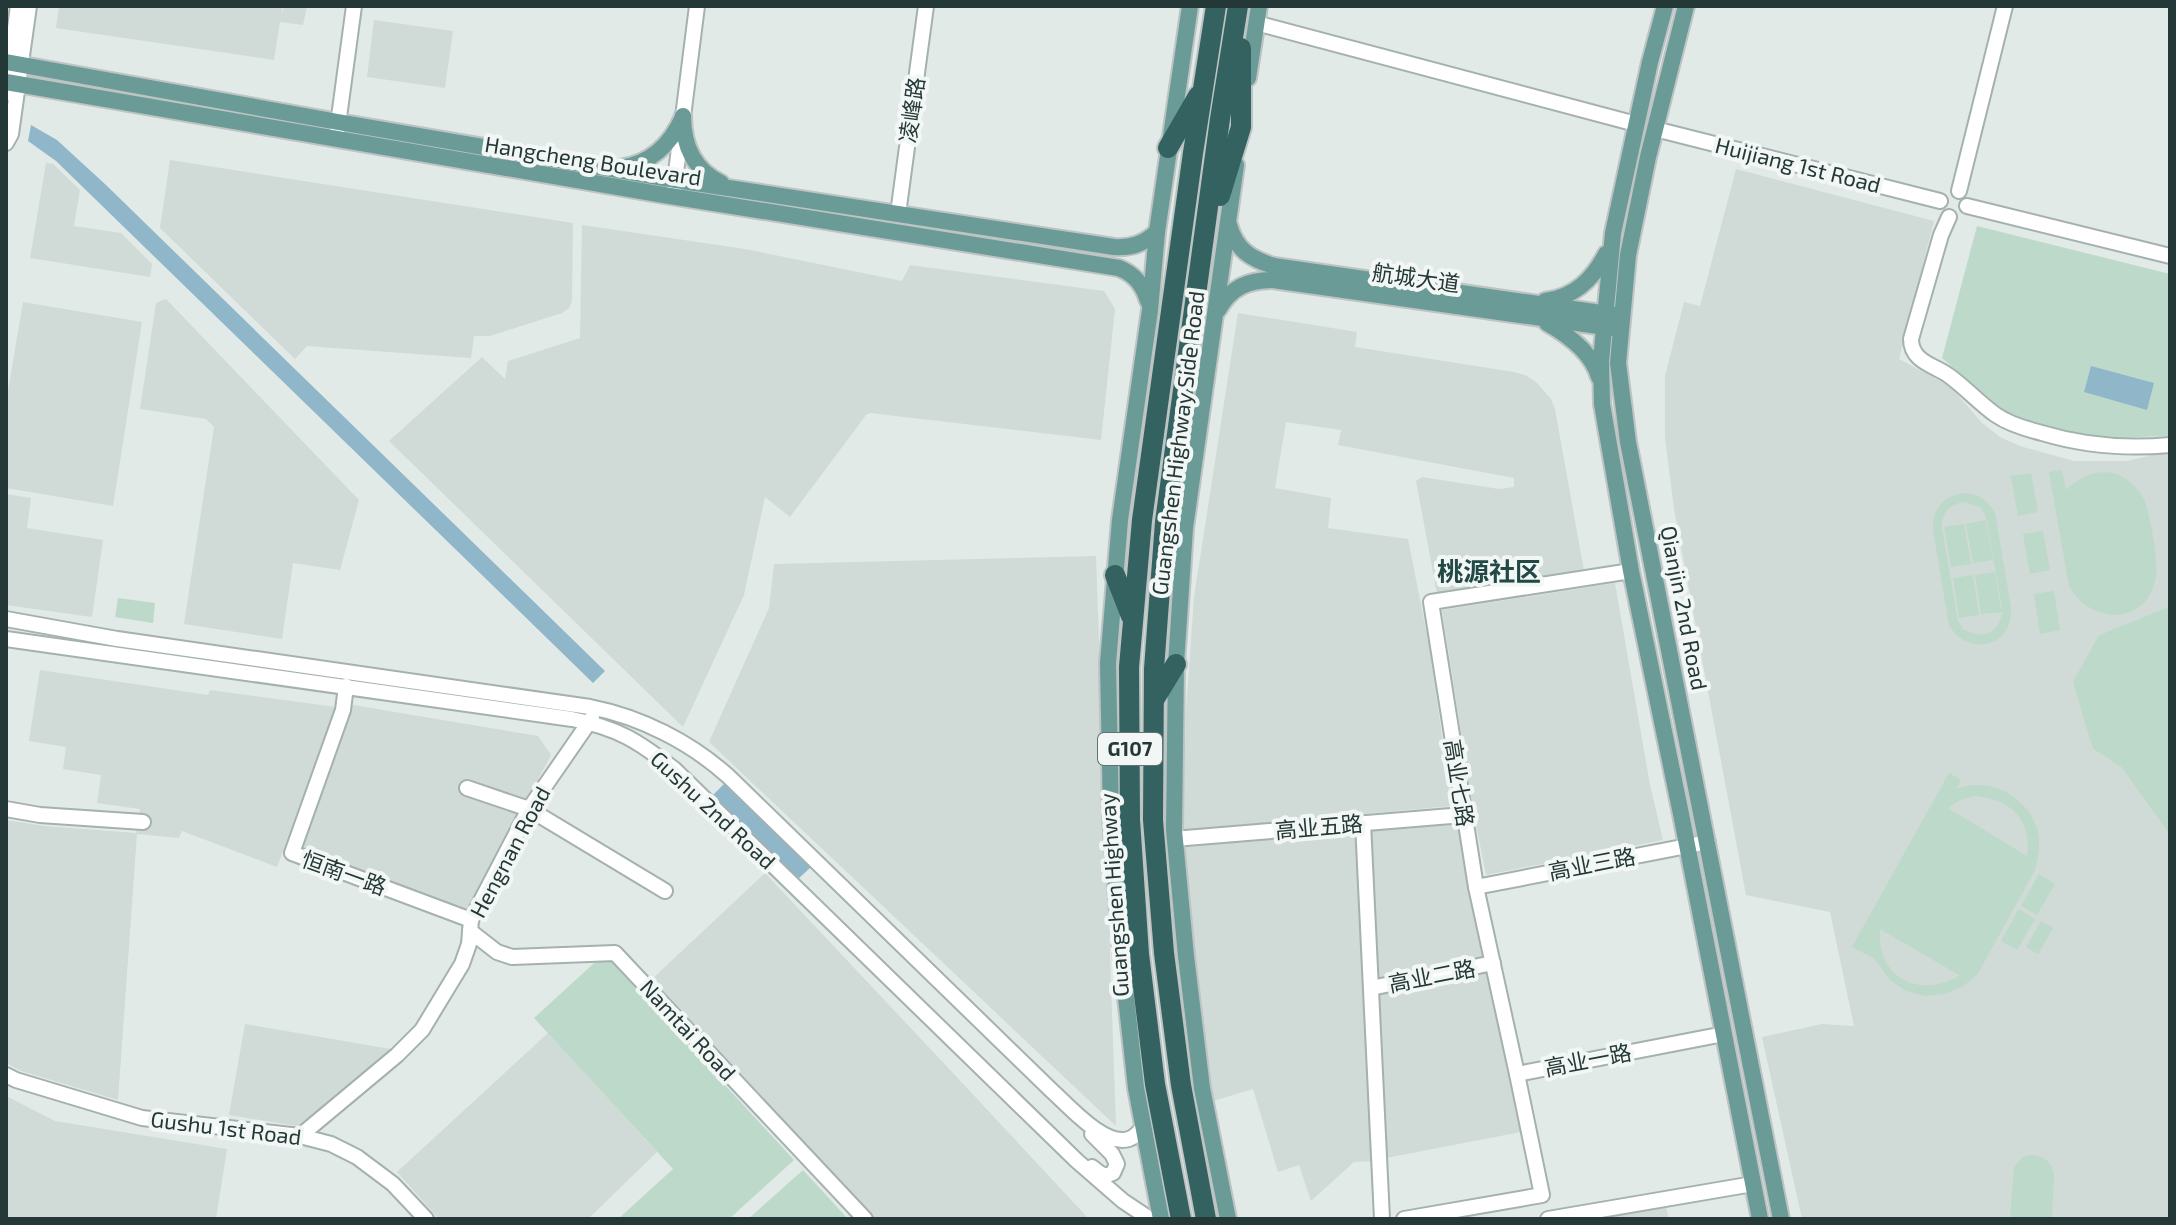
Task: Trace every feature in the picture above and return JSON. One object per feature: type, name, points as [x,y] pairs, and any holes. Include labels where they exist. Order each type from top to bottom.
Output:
[{"type":"highway","name":"G107","points":[[1133,622],[1142,520],[1216,6]]},
{"type":"highway","points":[[1203,250],[1241,127],[1239,6]]},
{"type":"highway","name":"G107","points":[[1154,700],[1165,522],[1220,119],[1239,6]]},
{"type":"highway","points":[[1168,148],[1204,86]]},
{"type":"highway","points":[[1115,575],[1133,622]]},
{"type":"highway","name":"Guangshen Highway","points":[[1133,622],[1129,667],[1130,820],[1139,954],[1155,1084],[1181,1219]]},
{"type":"highway","points":[[1154,700],[1176,664]]},
{"type":"highway","name":"Guangshen Highway","points":[[1154,700],[1153,820],[1164,953],[1181,1085],[1206,1219]]},
{"type":"main road","name":"Guangshen Highway Side Road","points":[[1161,1219],[1136,1088],[1121,952],[1111,817],[1108,663],[1120,520],[1150,310],[1168,148],[1190,6]]},
{"type":"main road","name":"Qianjin 2nd Road","points":[[1665,6],[1613,233],[1612,322],[1624,418],[1781,1219]]},
{"type":"main road","name":"Qianjin 2nd Road","points":[[1686,6],[1655,129],[1601,386],[1608,447],[1631,571],[1760,1219]]},
{"type":"main road","name":"Guangshen Highway Side Road","points":[[1228,1219],[1202,1088],[1174,839],[1176,664],[1185,528],[1257,14]]},
{"type":"main road","name":"Hangcheng Boulevard","points":[[12,63],[614,169],[674,188],[737,189],[1114,247],[1128,248],[1148,240],[1157,232]]},
{"type":"main road","name":"Hangcheng Boulevard","points":[[9,85],[336,140],[674,188],[1119,268],[1141,284],[1150,310]]},
{"type":"main road","points":[[614,169],[640,163],[662,149],[683,116]]},
{"type":"main road","points":[[683,116],[685,141],[696,163],[714,180],[737,189]]},
{"type":"main road","name":"航城大道","points":[[1229,224],[1233,237],[1247,255],[1274,266],[1612,322]]},
{"type":"main road","points":[[1531,310],[1566,296],[1590,280],[1613,233]]},
{"type":"main road","points":[[1051,257],[1059,254],[1061,249],[1060,243],[1053,238]]},
{"type":"main road","name":"航城大道","points":[[1217,311],[1234,289],[1259,280],[1531,310]]},
{"type":"main road","points":[[1531,310],[1579,346],[1596,369],[1601,386]]},
{"type":"street","points":[[6,143],[11,134],[9,85],[18,6]]},
{"type":"street","points":[[12,63],[29,6]]},
{"type":"street","points":[[336,140],[354,6]]},
{"type":"street","points":[[674,188],[697,6]]},
{"type":"street","name":"凌峰路","points":[[898,214],[926,6]]},
{"type":"street","points":[[1959,191],[2005,6]]},
{"type":"street","points":[[1257,14],[1636,124]]},
{"type":"street","name":"Huijiang 1st Road","points":[[1655,129],[1940,201]]},
{"type":"street","points":[[1959,191],[1966,197],[1967,206],[1961,216],[1949,217],[1941,209],[1940,201],[1947,192],[1959,191]]},
{"type":"street","points":[[1967,206],[2170,256]]},
{"type":"street","points":[[1949,217],[1911,339],[1911,346],[1920,359],[1941,370],[1997,416],[2025,428],[2065,440],[2102,446],[2170,445]]},
{"type":"street","name":"高业七路","points":[[1493,963],[1463,815],[1431,602],[1631,571]]},
{"type":"street","name":"Gushu 2nd Road","points":[[6,619],[117,639],[600,709],[642,723],[692,748],[728,776],[1099,1133],[1126,1140],[1143,1127]]},
{"type":"street","name":"Gushu 2nd Road","points":[[6,639],[589,722],[630,737],[674,769],[1106,1187],[1150,1219]]},
{"type":"street","name":"恒南一路","points":[[346,686],[343,710],[292,853],[471,925]]},
{"type":"street","name":"Hengnan Road","points":[[300,1136],[397,1055],[422,1030],[462,964],[471,925],[529,809],[600,709]]},
{"type":"street","points":[[674,769],[675,752],[684,747],[692,748]]},
{"type":"street","points":[[467,788],[529,809],[665,891]]},
{"type":"street","points":[[6,809],[40,815],[143,822]]},
{"type":"street","name":"高业五路","points":[[1174,839],[1463,815]]},
{"type":"street","points":[[1363,823],[1382,1219]]},
{"type":"street","name":"高业三路","points":[[1476,887],[1708,842]]},
{"type":"street","name":"Namtai Road","points":[[471,925],[497,952],[512,957],[615,953],[865,1219]]},
{"type":"street","name":"高业二路","points":[[1371,988],[1493,963]]},
{"type":"street","name":"高业一路","points":[[1493,963],[1517,1074],[1724,1034]]},
{"type":"street","points":[[1404,1219],[1542,1195],[1517,1074]]},
{"type":"street","name":"Gushu 1st Road","points":[[6,1075],[142,1118],[300,1136],[331,1144],[357,1157],[393,1184],[426,1219]]},
{"type":"street","points":[[1030,1115],[1100,1174],[1109,1175],[1116,1170],[1115,1157],[1052,1091]]},
{"type":"street","points":[[1548,1219],[1753,1184]]},
{"type":"shaded area","points":[[59,6],[282,6],[282,14],[284,6],[307,6],[303,25],[280,22],[274,60],[56,28]]},
{"type":"shaded area","points":[[374,20],[453,31],[445,88],[367,77]]},
{"type":"shaded area","points":[[170,160],[573,223],[572,301],[562,313],[490,336],[474,336],[471,358],[307,346],[295,359],[160,228]]},
{"type":"shaded area","points":[[46,163],[53,164],[80,190],[74,226],[121,233],[152,264],[150,277],[30,258]]},
{"type":"shaded area","points":[[1736,169],[1934,221],[1899,359],[1951,387],[1982,423],[2000,437],[2074,461],[2127,461],[2170,451],[2170,606],[2099,635],[2093,749],[2121,767],[2170,835],[2170,1219],[1802,1219],[1762,1037],[1822,1024],[1854,1026],[1830,912],[1746,895],[1674,509],[1665,438],[1665,376],[1684,302],[1700,306]]},
{"type":"shaded area","points":[[582,225],[745,249],[902,281],[910,265],[1104,291],[1115,309],[1101,440],[870,413],[866,415],[790,517],[765,497],[744,595],[683,727],[389,441],[482,357],[505,379],[508,361],[580,338]]},
{"type":"shaded area","points":[[166,299],[359,500],[340,570],[293,563],[282,639],[184,624],[214,427],[206,419],[140,409],[156,303]]},
{"type":"shaded area","points":[[23,302],[142,322],[113,506],[6,488],[6,403]]},
{"type":"shaded area","points":[[1238,313],[1357,332],[1355,347],[1525,375],[1551,399],[1584,571],[1437,594],[1416,481],[1422,477],[1499,489],[1514,487],[1514,478],[1338,445],[1341,430],[1286,422],[1275,488],[1331,498],[1328,528],[1408,539],[1429,645],[1452,806],[1183,830],[1186,710],[1194,597]]},
{"type":"shaded area","points":[[6,494],[31,498],[27,528],[103,540],[92,617],[6,605]]},
{"type":"shaded area","points":[[1096,556],[1116,1126],[709,742],[769,608],[774,564]]},
{"type":"shaded area","points":[[1615,583],[1650,785],[1663,840],[1486,875],[1442,610]]},
{"type":"shaded area","points":[[40,670],[208,695],[210,690],[336,707],[277,867],[182,831],[179,838],[137,834],[118,1100],[21,1071],[6,1063],[6,820],[136,833],[140,809],[97,803],[101,775],[63,769],[66,747],[29,741]]},
{"type":"shaded area","points":[[353,705],[538,736],[551,755],[468,910],[301,848]]},
{"type":"shaded area","points":[[1457,821],[1485,959],[1377,981],[1370,829]]},
{"type":"shaded area","points":[[1358,830],[1375,1161],[1354,1162],[1311,1201],[1299,1165],[1278,1172],[1253,1089],[1213,1101],[1191,959],[1182,844]]},
{"type":"shaded area","points":[[765,873],[1089,1219],[875,1219],[651,980]]},
{"type":"shaded area","points":[[1488,971],[1521,1132],[1386,1158],[1377,992]]},
{"type":"shaded area","points":[[245,1024],[396,1050],[303,1127],[229,1115]]},
{"type":"shaded area","points":[[548,1033],[657,1152],[588,1219],[439,1219],[397,1172]]},
{"type":"shaded area","points":[[6,1096],[55,1121],[227,1149],[216,1219],[6,1219]]},
{"type":"shaded area","points":[[1666,1206],[1669,1219],[1591,1219]]},
{"type":"green space","points":[[1977,226],[2170,274],[2170,436],[2100,438],[2046,427],[2006,412],[1942,358]]},
{"type":"green space","points":[[2062,470],[2066,490],[2087,476],[2109,473],[2129,481],[2145,501],[2154,541],[2156,573],[2149,596],[2140,606],[2116,615],[2103,613],[2078,599],[2069,586],[2049,472]]},
{"type":"green space","points":[[2031,473],[2038,512],[2018,516],[2011,476]]},
{"type":"green space","points":[[1964,493],[1986,501],[1995,513],[2011,608],[2005,632],[1988,644],[1967,642],[1949,625],[1933,530],[1934,516],[1940,505],[1950,497]],"holes":[[[1964,502],[1980,507],[1986,516],[2002,608],[1995,572],[1975,575],[1981,614],[2002,612],[1996,628],[1980,635],[1964,630],[1958,621],[1942,529],[1950,507]]]},
{"type":"green space","points":[[1986,520],[1993,560],[1973,563],[1966,524]]},
{"type":"green space","points":[[1964,524],[1971,564],[1951,567],[1944,527]]},
{"type":"green space","points":[[2043,531],[2050,570],[2030,574],[2023,534]]},
{"type":"green space","points":[[1973,575],[1979,615],[1959,618],[1953,578]]},
{"type":"green space","points":[[2054,591],[2060,630],[2040,634],[2034,594]]},
{"type":"green space","points":[[118,598],[155,603],[153,623],[115,617]]},
{"type":"green space","points":[[2170,606],[2170,835],[2121,767],[2093,749],[2073,682],[2099,635]]},
{"type":"green space","points":[[1949,773],[1961,780],[1956,789],[1982,785],[1995,788],[2006,792],[2026,809],[2039,837],[2035,870],[1977,975],[1962,987],[1944,994],[1925,996],[1906,991],[1890,980],[1875,959],[1852,947]],"holes":[[[1975,796],[1999,801],[2016,813],[2026,831],[2027,856],[1948,808],[1960,800]],[[1880,929],[1959,975],[1959,976],[1929,985],[1903,980],[1885,960]]]},
{"type":"green space","points":[[2039,874],[2055,884],[2037,915],[2021,906]]},
{"type":"green space","points":[[2019,909],[2035,919],[2017,950],[2001,941]]},
{"type":"green space","points":[[2041,921],[2053,928],[2038,954],[2026,947]]},
{"type":"green space","points":[[604,954],[794,1160],[729,1219],[618,1219],[673,1169],[534,1018]]},
{"type":"green space","points":[[2030,1155],[2046,1160],[2053,1169],[2052,1219],[2010,1219],[2014,1167],[2023,1157]]},
{"type":"green space","points":[[803,1170],[848,1219],[748,1219]]},
{"type":"water","points":[[31,125],[57,140],[106,185],[605,671],[593,683],[56,161],[28,141]]},
{"type":"water","points":[[2091,366],[2154,383],[2147,410],[2084,392]]},
{"type":"water","points":[[724,784],[811,867],[798,879],[712,796]]},
{"type":"district","name":"桃源社区","points":[[1489,572]]}]
